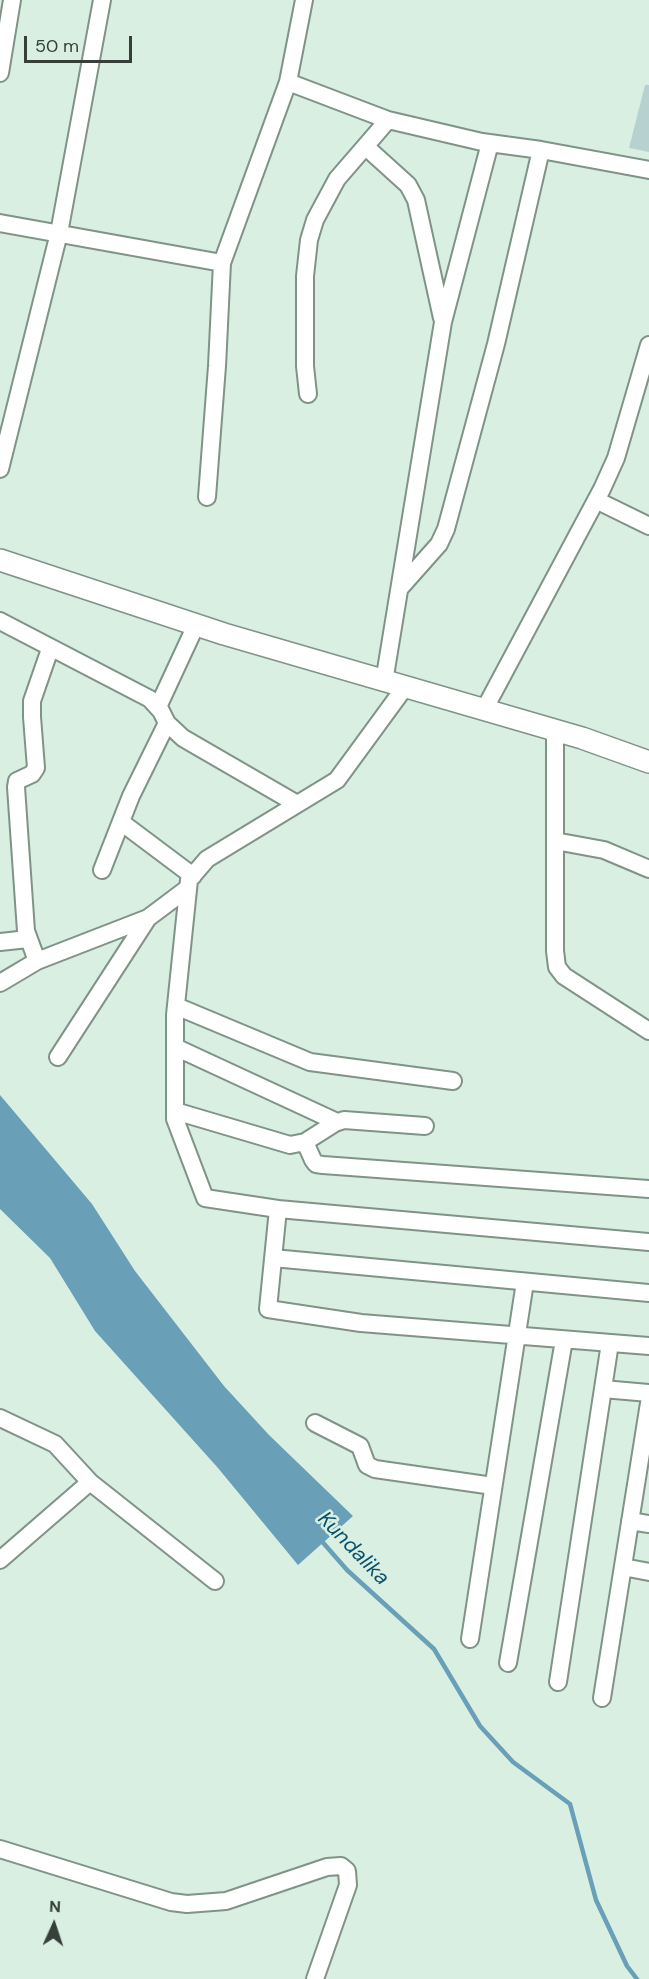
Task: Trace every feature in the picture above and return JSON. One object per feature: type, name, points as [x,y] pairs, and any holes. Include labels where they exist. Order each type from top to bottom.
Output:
[{"type":"street","points":[[0,73],[12,0]]},
{"type":"street","points":[[0,469],[59,233],[102,0]]},
{"type":"street","points":[[207,497],[222,263],[288,82],[304,0]]},
{"type":"street","points":[[288,82],[388,120],[490,143],[647,169]]},
{"type":"street","points":[[308,394],[305,366],[305,287],[309,240],[315,220],[337,179],[388,120]]},
{"type":"street","points":[[384,682],[443,322],[490,143]]},
{"type":"street","points":[[366,147],[408,185],[416,200],[443,322]]},
{"type":"street","points":[[400,588],[439,544],[446,528],[496,344],[541,150]]},
{"type":"street","points":[[0,223],[222,263]]},
{"type":"street","points":[[478,708],[596,500],[616,458],[649,345]]},
{"type":"street","points":[[596,500],[649,526]]},
{"type":"street","points":[[0,560],[196,625],[384,682],[555,730],[649,762]]},
{"type":"street","points":[[0,621],[150,699],[158,707],[167,723],[183,738],[297,804]]},
{"type":"street","points":[[158,707],[196,625]]},
{"type":"street","points":[[37,961],[28,939],[15,787],[17,781],[32,774],[36,768],[32,701],[50,649]]},
{"type":"street","points":[[58,1057],[148,918],[191,882],[207,859],[337,780],[405,687]]},
{"type":"street","points":[[102,870],[131,796],[167,723]]},
{"type":"street","points":[[555,730],[555,951],[557,967],[564,976],[649,1031]]},
{"type":"street","points":[[121,822],[191,882]]},
{"type":"street","points":[[555,841],[604,850],[649,869]]},
{"type":"street","points":[[191,882],[176,1006],[175,1119],[205,1198],[278,1209],[649,1242]]},
{"type":"street","points":[[0,983],[37,961],[148,918]]},
{"type":"street","points":[[0,942],[28,939]]},
{"type":"street","points":[[176,1006],[310,1062],[453,1081]]},
{"type":"street","points":[[175,1047],[337,1122]]},
{"type":"street","points":[[175,1110],[284,1143],[298,1144],[337,1122],[350,1120],[425,1125]]},
{"type":"street","points":[[305,1142],[316,1164],[323,1165],[649,1189]]},
{"type":"street","points":[[278,1209],[268,1309],[361,1323],[649,1346]]},
{"type":"street","points":[[273,1258],[649,1293]]},
{"type":"street","points":[[470,1639],[525,1282]]},
{"type":"street","points":[[508,1663],[564,1340]]},
{"type":"street","points":[[558,1682],[610,1343]]},
{"type":"street","points":[[603,1389],[649,1393]]},
{"type":"street","points":[[602,1698],[649,1402]]},
{"type":"street","points":[[0,1418],[55,1444],[90,1482],[215,1581]]},
{"type":"street","points":[[315,1423],[360,1446],[367,1465],[375,1469],[493,1486]]},
{"type":"street","points":[[0,1560],[90,1482]]},
{"type":"street","points":[[630,1521],[649,1524]]},
{"type":"street","points":[[623,1567],[649,1572]]},
{"type":"street","points":[[0,1848],[171,1902],[187,1904],[226,1901],[327,1867],[341,1866],[347,1871],[348,1885],[315,1979]]},
{"type":"water","points":[[0,1095],[92,1204],[135,1271],[224,1386],[269,1435],[353,1516],[298,1565],[218,1468],[95,1331],[50,1258],[0,1209]]},
{"type":"building","points":[[645,85],[649,85],[649,152],[629,148]]},
{"type":"waterway","name":"Kundalika","points":[[319,1538],[347,1570],[434,1649],[480,1726],[513,1762],[570,1804],[596,1900],[627,1966],[637,1979]]}]
